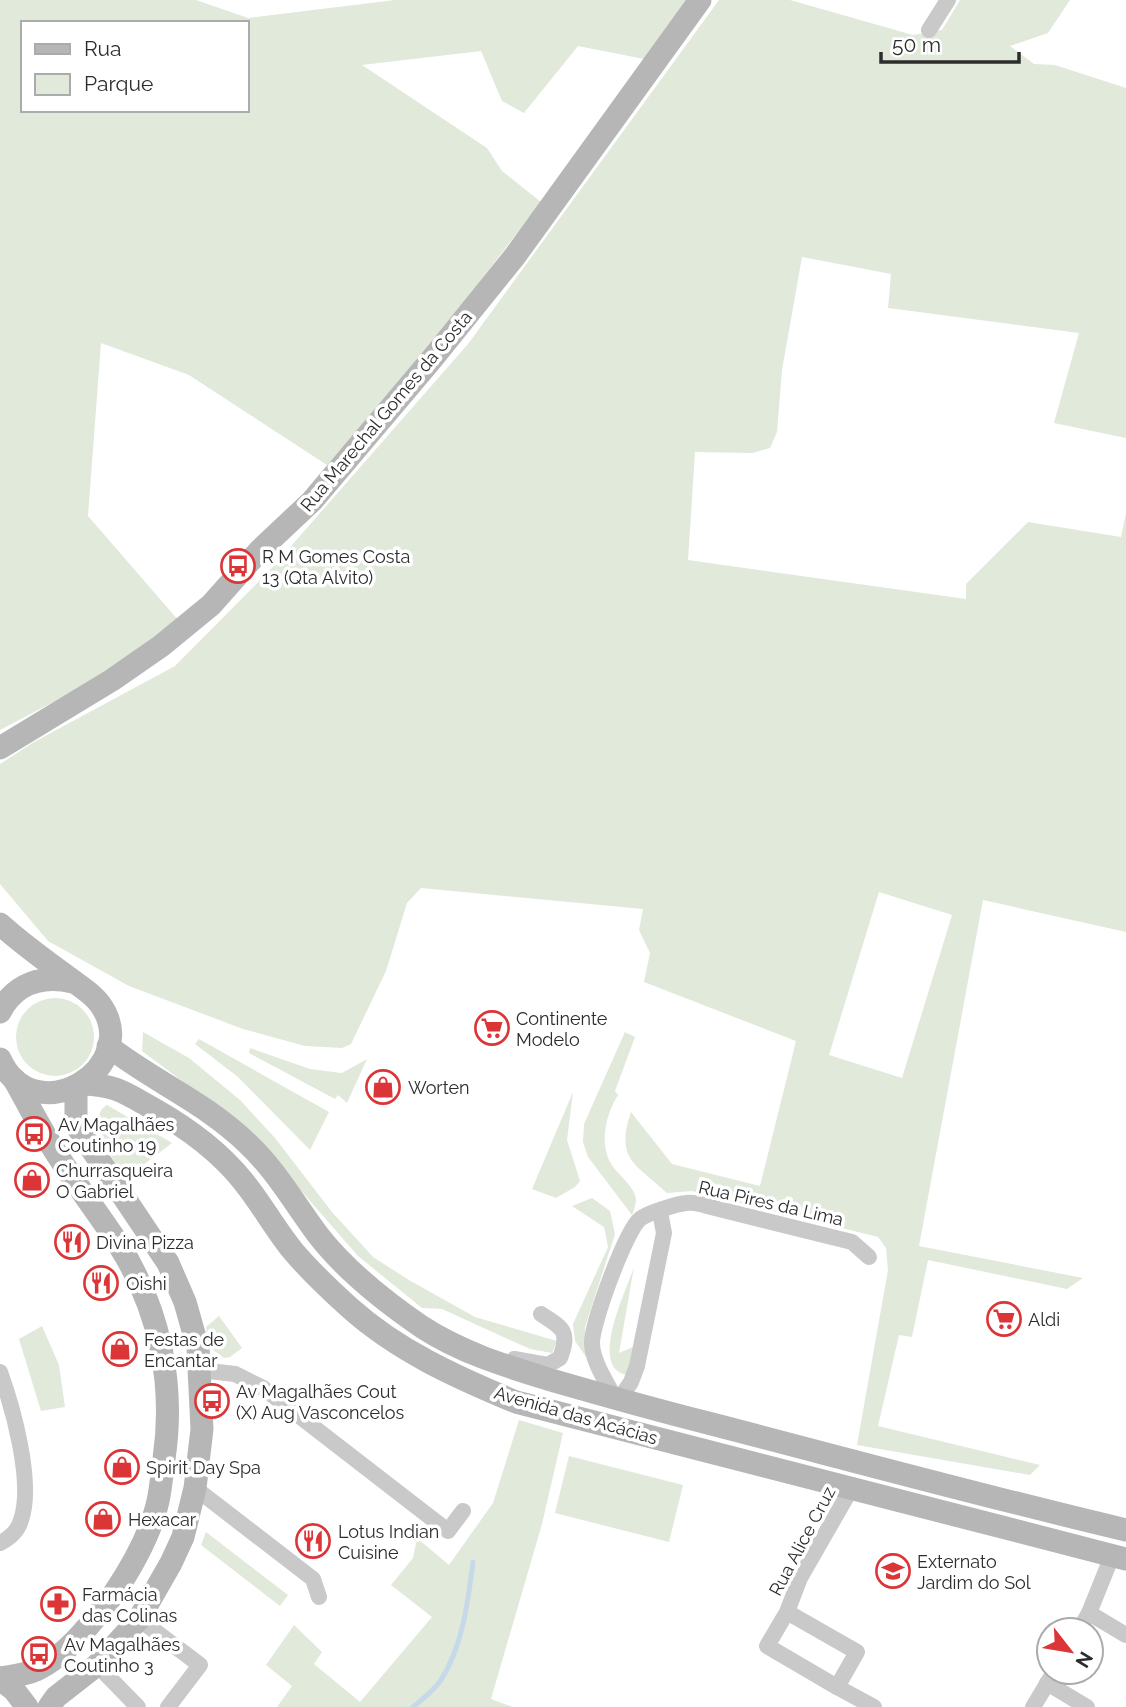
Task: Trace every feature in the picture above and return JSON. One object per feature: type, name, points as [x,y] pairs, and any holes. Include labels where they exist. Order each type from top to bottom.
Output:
[{"type":"main road","name":"Rua Marechal Gomes da Costa","points":[[0,748],[112,680],[161,646],[211,605],[261,549],[312,501],[515,256],[700,0]]},
{"type":"main road","points":[[0,923],[22,944],[90,992],[102,1006],[109,1024],[108,1046],[102,1063],[80,1086],[76,1120],[79,1130],[168,1263],[185,1302],[198,1348],[200,1370],[202,1429],[195,1488],[183,1537],[139,1619],[97,1665],[57,1697],[49,1707]]},
{"type":"main road","points":[[0,1012],[18,988],[35,981],[54,978],[73,982]]},
{"type":"main road","name":"Avenida das Acácias","points":[[108,1046],[130,1063],[219,1118],[248,1144],[278,1179],[320,1238],[348,1268],[390,1304],[425,1329],[469,1352],[491,1362],[617,1399],[1126,1530]]},
{"type":"main road","points":[[0,1059],[53,1148],[121,1248],[145,1294],[163,1353],[168,1389],[169,1428],[158,1503],[144,1541],[125,1577],[96,1618],[64,1650],[38,1670],[0,1678]]},
{"type":"main road","name":"Avenida das Acácias","points":[[14,1079],[28,1088],[43,1092],[59,1093],[80,1086],[107,1085],[124,1091],[178,1122],[242,1180],[293,1251],[321,1280],[368,1322],[406,1350],[444,1372],[516,1402],[1119,1558]]},
{"type":"main road","points":[[0,1678],[14,1689],[27,1707]]},
{"type":"street","points":[[929,30],[947,0]]},
{"type":"street","name":"Rua Pires da Lima","points":[[617,1399],[597,1362],[592,1344],[624,1244],[639,1219],[684,1203],[708,1206],[852,1242],[869,1257]]},
{"type":"street","points":[[617,1399],[631,1382],[637,1366],[664,1233],[660,1212]]},
{"type":"street","points":[[469,1352],[548,1365],[560,1358],[566,1342],[561,1328],[541,1314]]},
{"type":"street","points":[[200,1370],[235,1374],[263,1388],[448,1531],[463,1511]]},
{"type":"street","points":[[0,1372],[17,1428],[24,1496],[22,1520],[17,1530],[0,1543]]},
{"type":"street","points":[[195,1488],[313,1579],[319,1597]]},
{"type":"street","name":"Rua Alice Cruz","points":[[851,1489],[800,1578],[787,1612],[767,1646],[874,1707]]},
{"type":"street","points":[[1087,1616],[1119,1558]]},
{"type":"street","name":"Rua Alice Cruz","points":[[787,1612],[857,1653],[837,1687]]},
{"type":"street","points":[[1089,1613],[1126,1635]]},
{"type":"street","points":[[139,1619],[200,1665],[168,1707]]},
{"type":"street","points":[[97,1665],[138,1707]]},
{"type":"street","points":[[1033,1707],[1046,1686]]},
{"type":"street","points":[[1062,1686],[1087,1707]]},
{"type":"green space","points":[[0,0],[196,0],[248,18],[395,0],[686,0],[644,59],[578,46],[524,113],[502,101],[481,51],[362,65],[487,148],[502,171],[541,202],[430,346],[327,465],[189,375],[101,343],[88,516],[179,621],[82,687],[0,730]]},
{"type":"green space","points":[[719,0],[790,0],[913,35],[942,30],[960,0],[1070,0],[1048,33],[1010,46],[1034,64],[1055,65],[1126,88],[1126,438],[1054,423],[1079,333],[888,308],[891,274],[802,257],[782,370],[777,432],[770,448],[752,453],[695,452],[688,560],[966,599],[966,584],[1028,522],[1121,537],[1126,513],[1126,932],[983,900],[919,1246],[1083,1278],[1067,1289],[928,1260],[912,1337],[899,1335],[878,1426],[1040,1465],[1030,1475],[857,1445],[888,1270],[886,1248],[878,1237],[692,1191],[667,1193],[631,1159],[625,1141],[631,1112],[672,1164],[760,1186],[796,1041],[644,982],[650,953],[639,930],[643,909],[421,888],[407,903],[386,971],[351,1044],[342,1048],[305,1046],[243,1029],[129,986],[48,941],[0,884],[0,764],[34,742],[175,666],[271,569],[468,344]],"holes":[[[879,892],[952,915],[902,1078],[829,1055]]]},
{"type":"green space","points":[[55,998],[70,1001],[83,1009],[91,1022],[94,1037],[91,1052],[83,1065],[70,1073],[55,1076],[40,1073],[27,1065],[19,1052],[16,1037],[19,1022],[27,1009],[40,1001]]},
{"type":"green space","points":[[143,1032],[189,1058],[240,1100],[275,1138],[332,1212],[373,1257],[475,1317],[557,1341],[552,1353],[530,1349],[442,1309],[422,1308],[358,1256],[241,1125],[142,1051]]},
{"type":"green space","points":[[625,1032],[635,1037],[615,1091],[618,1095],[607,1122],[605,1141],[609,1160],[635,1195],[636,1203],[632,1215],[588,1157],[583,1142],[584,1124]]},
{"type":"green space","points":[[199,1039],[329,1112],[310,1150],[238,1077],[195,1044]]},
{"type":"green space","points":[[250,1048],[310,1069],[342,1073],[367,1059],[347,1103],[338,1095],[335,1099],[249,1053]]},
{"type":"green space","points":[[573,1092],[567,1140],[580,1181],[556,1198],[532,1189]]},
{"type":"green space","points":[[107,1105],[172,1143],[125,1179],[109,1152],[100,1129],[101,1111]]},
{"type":"green space","points":[[592,1198],[610,1211],[615,1234],[585,1327],[586,1357],[575,1341],[573,1324],[608,1247],[604,1227],[572,1206]]},
{"type":"green space","points":[[634,1267],[619,1353],[635,1346],[629,1375],[617,1370],[611,1360],[610,1345],[618,1310]]},
{"type":"green space","points":[[219,1316],[242,1348],[230,1357],[224,1358],[209,1347],[206,1327]]},
{"type":"green space","points":[[42,1326],[59,1365],[65,1407],[41,1411],[19,1339]]},
{"type":"green space","points":[[519,1420],[563,1433],[542,1524],[491,1699],[513,1707],[277,1707],[292,1686],[266,1665],[294,1625],[322,1652],[314,1664],[360,1702],[432,1617],[391,1585],[413,1558],[417,1538],[449,1565],[493,1503]]},
{"type":"green space","points":[[569,1456],[683,1485],[669,1542],[555,1513]]},
{"type":"green space","points":[[206,1532],[288,1595],[280,1606],[201,1545]]},
{"type":"waterway","points":[[413,1707],[438,1684],[455,1652],[473,1562]]},
{"type":"place","name":"R M Gomes Costa 13 (Qta Alvito)","points":[[238,566]]},
{"type":"place","name":"Continente Modelo","points":[[492,1028]]},
{"type":"place","name":"Worten","points":[[383,1087]]},
{"type":"place","name":"Av Magalhães Coutinho 19","points":[[34,1134]]},
{"type":"place","name":"Churrasqueira O Gabriel","points":[[32,1180]]},
{"type":"place","name":"Divina Pizza","points":[[72,1242]]},
{"type":"place","name":"Oishi","points":[[101,1283]]},
{"type":"place","name":"Aldi","points":[[1004,1319]]},
{"type":"place","name":"Festas de Encantar","points":[[120,1349]]},
{"type":"place","name":"Av Magalhães Cout (X) Aug Vasconcelos","points":[[212,1401]]},
{"type":"place","name":"Spirit Day Spa","points":[[122,1467]]},
{"type":"place","name":"Hexacar","points":[[103,1519]]},
{"type":"place","name":"Lotus Indian Cuisine","points":[[313,1541]]},
{"type":"place","name":"Externato Jardim do Sol","points":[[893,1571]]},
{"type":"place","name":"Farmácia das Colinas","points":[[58,1604]]},
{"type":"place","name":"Av Magalhães Coutinho 3","points":[[39,1654]]}]
